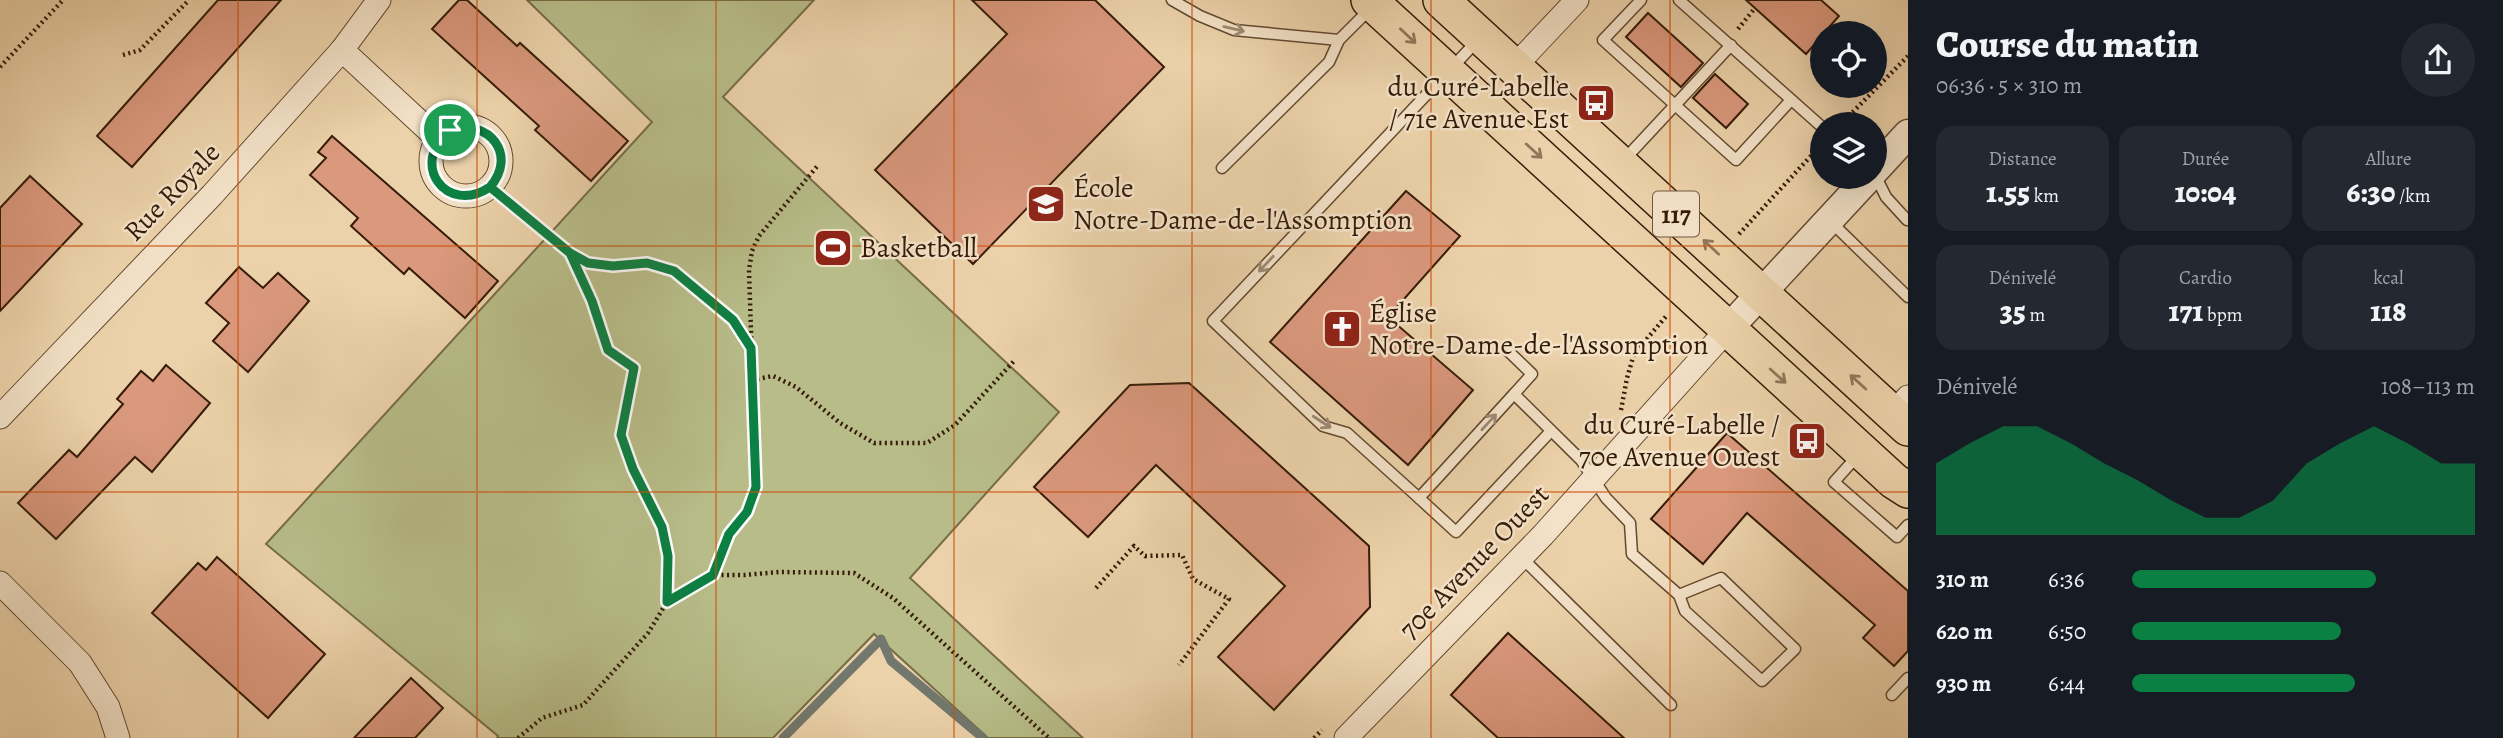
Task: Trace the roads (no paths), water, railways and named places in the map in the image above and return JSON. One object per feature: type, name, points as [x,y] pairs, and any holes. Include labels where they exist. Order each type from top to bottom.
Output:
[{"type":"main road","name":"117","points":[[1441,0],[1762,293],[1903,413]]},
{"type":"main road","name":"117","points":[[1374,2],[1727,330],[1861,452],[1908,490]]},
{"type":"street","name":"Rue Royale","points":[[0,417],[212,195],[342,50],[379,0]]},
{"type":"street","points":[[1514,67],[1577,0]]},
{"type":"street","points":[[342,50],[438,139]]},
{"type":"street","points":[[461,126],[485,131],[501,152],[502,164],[496,180],[480,194],[468,197],[445,189],[433,175],[431,162],[438,139],[461,126]]},
{"type":"street","points":[[1887,158],[1908,134]]},
{"type":"street","points":[[1727,330],[1858,189]]},
{"type":"street","name":"70e Avenue Ouest","points":[[1346,738],[1522,558],[1727,330]]},
{"type":"street","points":[[0,583],[80,663],[107,707],[118,738]]},
{"type":"lane","points":[[1172,0],[1200,16],[1234,30],[1339,40]]},
{"type":"lane","points":[[1641,0],[1603,40],[1736,160],[1791,100]]},
{"type":"lane","points":[[1679,0],[1810,117]]},
{"type":"lane","points":[[1222,168],[1329,62],[1339,40],[1374,2]]},
{"type":"lane","points":[[1481,37],[1213,321],[1323,426],[1347,433],[1456,532],[1550,431]]},
{"type":"lane","points":[[1621,163],[1729,43]]},
{"type":"lane","points":[[1882,189],[1908,220]]},
{"type":"lane","points":[[1829,220],[1908,297]]},
{"type":"lane","points":[[1419,498],[1532,374],[1504,348]]},
{"type":"lane","points":[[1514,394],[1580,460],[1606,498],[1630,523],[1632,554],[1679,595],[1685,611],[1762,681],[1795,649],[1721,578],[1679,595]]},
{"type":"lane","points":[[1861,452],[1835,482],[1897,537],[1908,525]]},
{"type":"lane","points":[[1522,558],[1671,705]]},
{"type":"lane","points":[[1892,695],[1908,678]]},
{"type":"waterway","points":[[783,738],[881,639],[891,661],[983,738]]},
{"type":"place","name":"du Curé-Labelle / 71e Avenue Est","points":[[1596,103]]},
{"type":"place","name":"École Notre-Dame-de-l'Assomption","points":[[1046,204]]},
{"type":"place","name":"Basketball","points":[[833,248]]},
{"type":"place","name":"Église Notre-Dame-de-l'Assomption","points":[[1342,329]]},
{"type":"place","name":"du Curé-Labelle / 70e Avenue Ouest","points":[[1807,441]]}]
